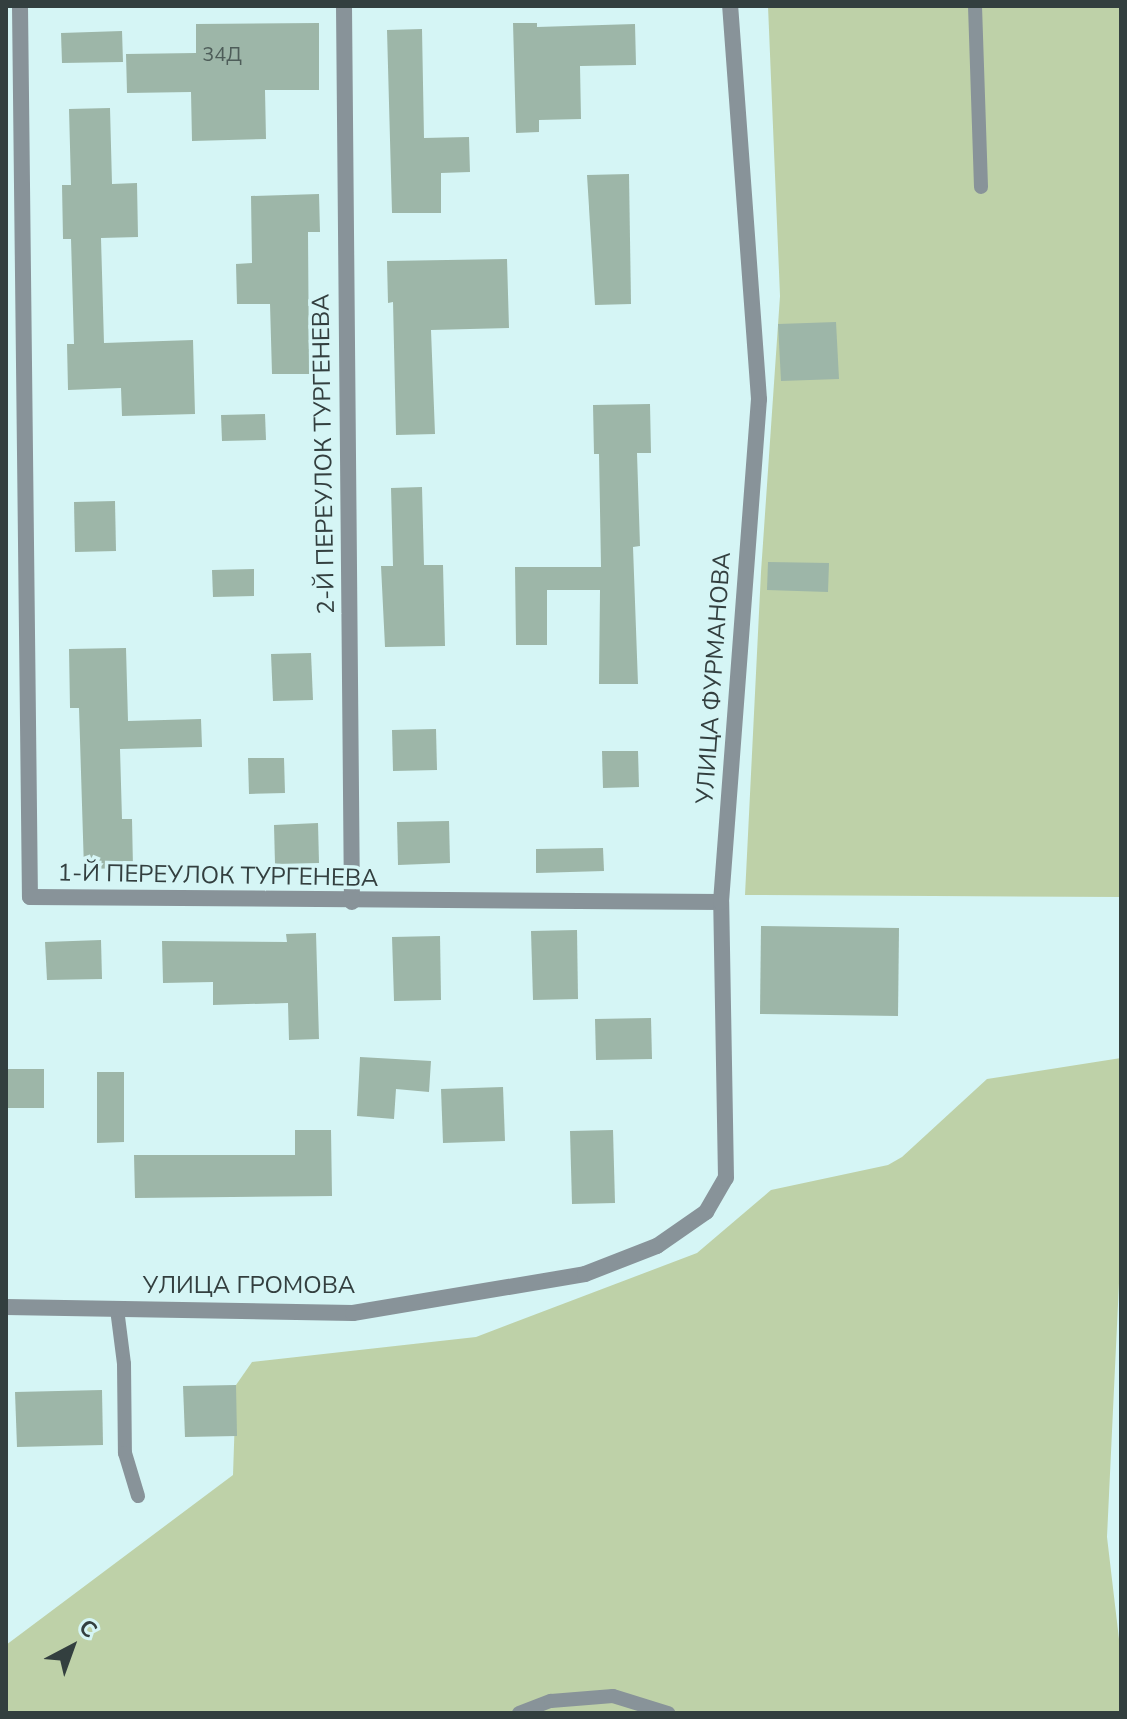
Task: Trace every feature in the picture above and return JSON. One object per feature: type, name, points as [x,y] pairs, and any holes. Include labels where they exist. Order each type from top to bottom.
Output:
[{"type":"street","name":"1-Й ПЕРЕУЛОК ТУРГЕНЕВА","points":[[20,6],[30,897],[352,902],[721,902]]},
{"type":"street","name":"2-Й ПЕРЕУЛОК ТУРГЕНЕВА","points":[[344,6],[352,902]]},
{"type":"street","name":"УЛИЦА ФУРМАНОВА","points":[[585,1274],[657,1246],[706,1212],[726,1178],[721,902],[759,399],[730,6]]},
{"type":"street","name":"УЛИЦА ГРОМОВА","points":[[6,1307],[353,1313],[585,1274]]},
{"type":"lane","points":[[975,6],[981,187]]},
{"type":"lane","points":[[117,1309],[124,1364],[125,1453],[138,1496]]},
{"type":"lane","points":[[519,1713],[551,1701],[613,1696],[668,1713]]},
{"type":"green space","points":[[768,6],[1121,6],[1121,897],[745,895],[761,572],[780,296]]},
{"type":"green space","points":[[1121,1058],[1121,1241],[1107,1537],[1121,1656],[1121,1713],[6,1713],[6,1645],[233,1475],[236,1385],[252,1362],[476,1337],[697,1253],[771,1190],[888,1165],[902,1157],[987,1079]]},
{"type":"building","points":[[319,23],[319,90],[265,90],[266,139],[192,141],[191,92],[127,93],[126,54],[196,53],[196,24]]},
{"type":"building","points":[[513,23],[537,23],[537,27],[635,24],[636,65],[580,66],[581,119],[539,120],[539,132],[516,133]]},
{"type":"building","points":[[422,29],[424,138],[469,137],[470,172],[441,173],[441,213],[392,213],[387,30]]},
{"type":"building","points":[[122,31],[123,62],[62,63],[61,33]]},
{"type":"building","points":[[110,108],[112,184],[137,183],[138,237],[101,238],[104,343],[193,340],[195,414],[122,416],[121,388],[68,390],[67,344],[74,344],[71,239],[63,239],[62,185],[71,185],[69,109]]},
{"type":"building","points":[[629,174],[631,304],[595,305],[587,175]]},
{"type":"building","points":[[319,194],[320,232],[308,232],[309,374],[272,374],[270,304],[237,304],[236,264],[252,263],[251,196]]},
{"type":"building","points":[[507,259],[509,328],[431,330],[435,434],[396,435],[393,302],[388,303],[387,261]]},
{"type":"building","points":[[836,322],[839,379],[781,381],[778,324]]},
{"type":"building","points":[[650,404],[651,453],[637,453],[640,546],[633,547],[638,684],[599,684],[600,590],[547,590],[547,645],[516,645],[515,567],[601,567],[599,454],[594,454],[593,405]]},
{"type":"building","points":[[265,414],[266,440],[222,441],[221,415]]},
{"type":"building","points":[[422,487],[424,565],[443,565],[445,646],[385,647],[381,566],[393,566],[391,488]]},
{"type":"building","points":[[115,501],[116,551],[75,552],[74,502]]},
{"type":"building","points":[[768,562],[829,563],[828,592],[767,590]]},
{"type":"building","points":[[254,569],[254,596],[213,597],[212,570]]},
{"type":"building","points":[[126,648],[128,721],[201,719],[202,747],[120,749],[122,819],[132,819],[133,868],[84,869],[79,708],[70,708],[69,649]]},
{"type":"building","points":[[311,653],[313,700],[273,701],[271,654]]},
{"type":"building","points":[[436,729],[437,770],[393,771],[392,730]]},
{"type":"building","points":[[602,751],[638,751],[639,787],[603,788]]},
{"type":"building","points":[[248,758],[284,758],[285,793],[249,794]]},
{"type":"building","points":[[449,821],[450,863],[398,865],[397,822]]},
{"type":"building","points":[[318,823],[319,863],[275,864],[274,825]]},
{"type":"building","points":[[603,848],[604,871],[536,873],[536,849]]},
{"type":"building","points":[[761,926],[899,928],[898,1016],[760,1014]]},
{"type":"building","points":[[577,930],[578,999],[533,1000],[531,931]]},
{"type":"building","points":[[316,933],[319,1039],[289,1040],[288,1003],[213,1005],[213,982],[163,983],[162,941],[287,942],[286,934]]},
{"type":"building","points":[[440,936],[441,1000],[394,1001],[392,937]]},
{"type":"building","points":[[101,940],[102,979],[47,980],[45,942]]},
{"type":"building","points":[[651,1018],[652,1059],[596,1060],[595,1019]]},
{"type":"building","points":[[360,1057],[431,1061],[429,1092],[396,1089],[394,1119],[357,1116]]},
{"type":"building","points":[[6,1069],[44,1069],[44,1108],[6,1108]]},
{"type":"building","points":[[97,1072],[124,1072],[124,1142],[97,1143]]},
{"type":"building","points":[[503,1087],[505,1141],[443,1143],[441,1089]]},
{"type":"building","points":[[295,1130],[331,1130],[332,1196],[135,1198],[134,1155],[295,1155]]},
{"type":"building","points":[[613,1130],[615,1203],[572,1204],[570,1131]]},
{"type":"building","points":[[236,1385],[237,1436],[185,1437],[183,1386]]},
{"type":"building","points":[[102,1390],[103,1445],[17,1447],[15,1392]]}]
